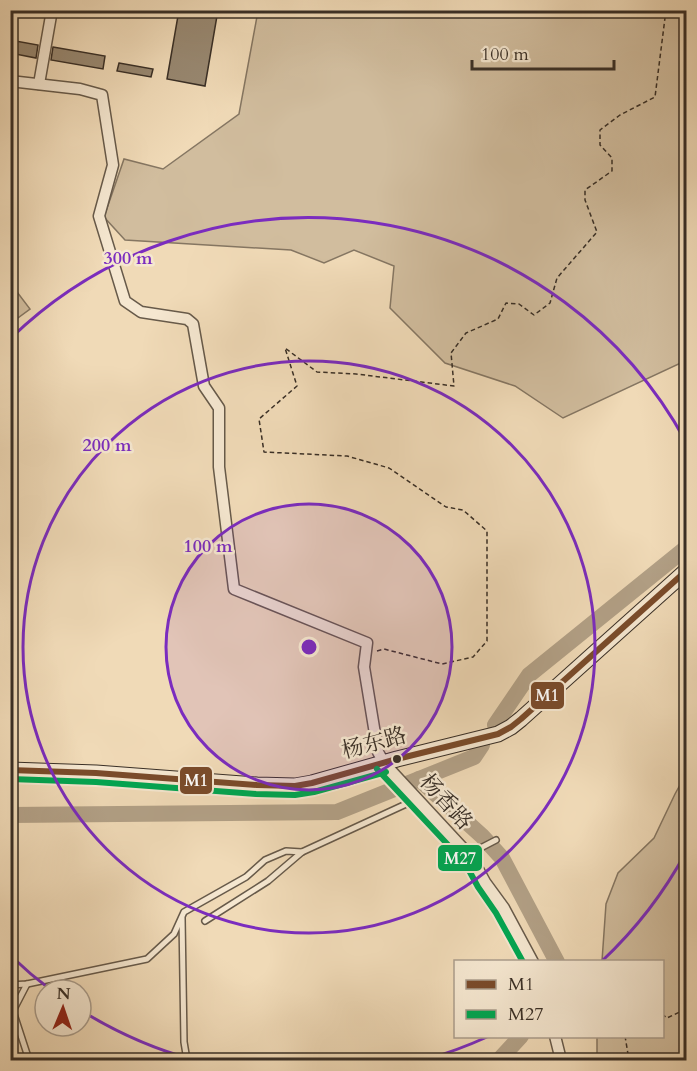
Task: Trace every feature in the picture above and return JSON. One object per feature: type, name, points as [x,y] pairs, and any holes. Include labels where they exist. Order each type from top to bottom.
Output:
[{"type":"street","points":[[39,84],[52,10]]},
{"type":"street","points":[[10,81],[81,89],[102,95],[113,165],[99,216],[125,302],[141,312],[187,319],[193,324],[204,386],[219,408],[219,467],[234,589],[367,643],[364,667],[378,752],[388,767]]},
{"type":"street","name":"杨东路","points":[[10,770],[96,773],[295,786],[388,767],[498,735],[511,727],[687,571]]},
{"type":"street","name":"杨香路","points":[[388,767],[468,854],[504,908],[532,960]]},
{"type":"street","points":[[556,1038],[561,1060]]},
{"type":"lane","points":[[205,921],[268,881],[302,852],[415,796]]},
{"type":"lane","points":[[468,854],[496,840]]},
{"type":"lane","points":[[10,985],[27,984],[147,959],[174,934],[184,912],[246,877],[265,860],[286,851],[302,852]]},
{"type":"lane","points":[[182,916],[184,1042],[187,1060]]},
{"type":"lane","points":[[27,984],[13,1011],[29,1060]]},
{"type":"path","points":[[365,655],[384,649],[442,664],[473,657],[487,641],[487,531],[462,510],[446,507],[390,468],[347,456],[264,452],[259,419],[297,386],[285,348],[317,372],[356,374],[454,386],[451,353],[466,333],[498,319],[506,303],[519,304],[534,315],[550,303],[557,278],[597,232],[585,200],[585,190],[612,171],[612,158],[600,144],[600,130],[620,115],[655,97],[666,10]]},
{"type":"path","points":[[664,1015],[667,1018],[687,1009]]},
{"type":"path","points":[[625,1038],[629,1060]]},
{"type":"path","points":[[586,1060],[588,1057],[600,1060]]},
{"type":"shaded area","points":[[258,11],[686,11],[686,355],[683,362],[563,418],[515,386],[445,363],[390,308],[394,266],[354,250],[324,263],[291,250],[125,240],[104,217],[124,159],[163,169],[239,114]]},
{"type":"shaded area","points":[[11,284],[30,309],[10,323]]},
{"type":"shaded area","points":[[686,774],[686,1060],[597,1060],[597,1038],[664,1038],[664,960],[602,960],[606,904],[618,873],[654,838]]},
{"type":"building","points":[[179,10],[218,10],[205,86],[167,79]]},
{"type":"building","points":[[10,40],[38,45],[36,58],[10,53]]},
{"type":"building","points":[[53,47],[105,56],[103,69],[51,60]]},
{"type":"building","points":[[119,63],[153,69],[151,77],[117,71]]},
{"type":"waterway","points":[[495,725],[529,675],[686,548]]},
{"type":"waterway","points":[[10,815],[337,812],[474,757],[482,745]]},
{"type":"waterway","points":[[419,779],[482,836],[502,858],[556,960]]},
{"type":"waterway","points":[[499,1060],[519,1038]]},
{"type":"transit line","name":"M1","points":[[10,770],[96,773],[295,786],[498,734],[521,719],[686,571]]},
{"type":"transit line","name":"M27","points":[[377,769],[465,863],[522,960]]},
{"type":"transit line","name":"M27","points":[[10,779],[96,782],[295,795],[386,772]]}]
